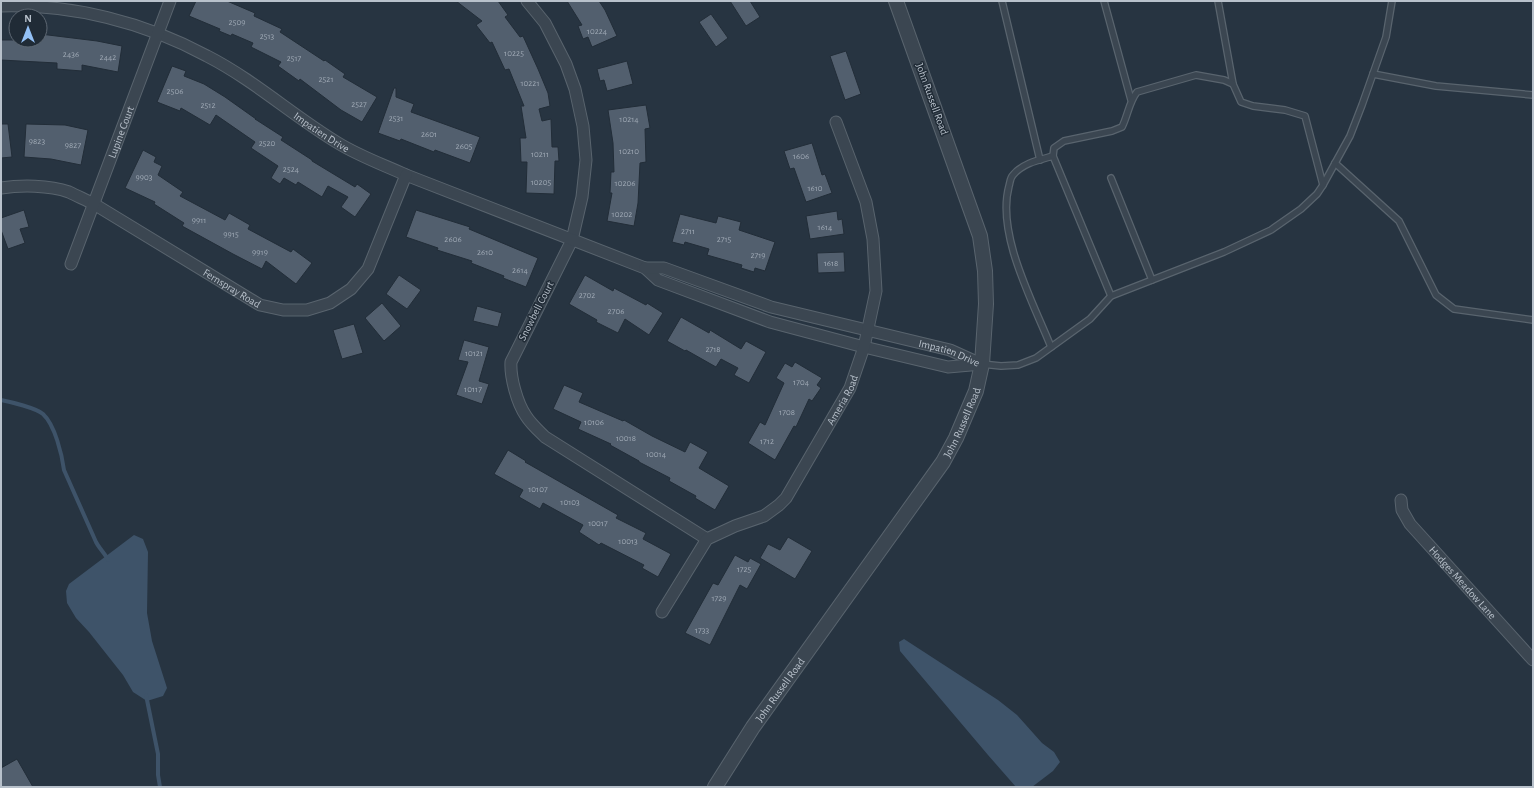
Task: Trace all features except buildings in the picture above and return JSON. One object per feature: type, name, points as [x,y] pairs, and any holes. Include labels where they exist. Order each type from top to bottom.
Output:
[{"type":"street","name":"Lupine Court","points":[[71,264],[170,1]]},
{"type":"street","name":"Snowbell Court","points":[[527,1],[545,23],[566,64],[575,88],[584,126],[586,160],[582,197],[572,240],[511,362],[510,373],[515,391],[526,416],[545,437],[707,539]]},
{"type":"street","name":"John Russell Road","points":[[715,787],[762,714],[943,462],[956,438],[976,391],[982,364],[986,304],[985,271],[980,236],[896,1]]},
{"type":"street","name":"Impatien Drive","points":[[1,6],[62,9],[106,16],[158,33],[207,56],[254,84],[307,123],[339,144],[406,175],[645,268],[664,268],[771,307],[950,350],[982,364]]},
{"type":"street","name":"Ameria Road","points":[[707,539],[735,526],[764,516],[786,498],[850,388],[864,347],[876,291],[873,239],[866,202],[836,122]]},
{"type":"street","name":"Fernspray Road","points":[[1,188],[13,186],[45,188],[68,192],[94,204],[260,305],[283,310],[307,310],[330,303],[341,296],[351,289],[368,269],[406,175]]},
{"type":"street","name":"Impatien Drive","points":[[645,268],[658,280],[770,322],[948,367],[982,364]]},
{"type":"street","name":"Hodges Meadow Lane","points":[[1401,500],[1402,510],[1410,524],[1533,660]]},
{"type":"street","points":[[662,612],[707,539]]},
{"type":"lane","points":[[1002,1],[1040,160]]},
{"type":"lane","points":[[1104,1],[1131,100]]},
{"type":"lane","points":[[1218,1],[1233,84],[1241,102],[1253,106],[1286,110],[1305,116],[1323,185]]},
{"type":"lane","points":[[982,364],[1000,366],[1018,365],[1036,358],[1090,319],[1111,296],[1224,252],[1271,230],[1301,209],[1317,194],[1350,136],[1386,37],[1392,1]]},
{"type":"lane","points":[[1373,74],[1436,86],[1533,95]]},
{"type":"lane","points":[[1111,296],[1054,156],[1054,148],[1064,141],[1112,131],[1122,127],[1127,117],[1131,100],[1137,92],[1196,75],[1224,80],[1233,84]]},
{"type":"lane","points":[[1051,347],[1014,257],[1006,216],[1006,195],[1012,176],[1024,165],[1054,156]]},
{"type":"lane","points":[[1335,164],[1399,221],[1436,295],[1454,308],[1533,320]]},
{"type":"lane","points":[[1111,178],[1152,280]]},
{"type":"water","points":[[134,535],[143,539],[148,552],[147,613],[152,641],[167,688],[163,696],[147,701],[133,692],[123,675],[76,618],[67,603],[66,591],[69,584]]},
{"type":"water","points":[[904,639],[998,700],[1017,715],[1042,743],[1054,752],[1060,762],[1053,771],[1032,787],[1016,787],[900,651],[899,642]]},
{"type":"waterway","points":[[1,400],[40,412],[47,419],[57,440],[62,456],[64,470],[96,542],[108,560]]},
{"type":"waterway","points":[[146,695],[158,754],[158,775],[160,787]]}]
